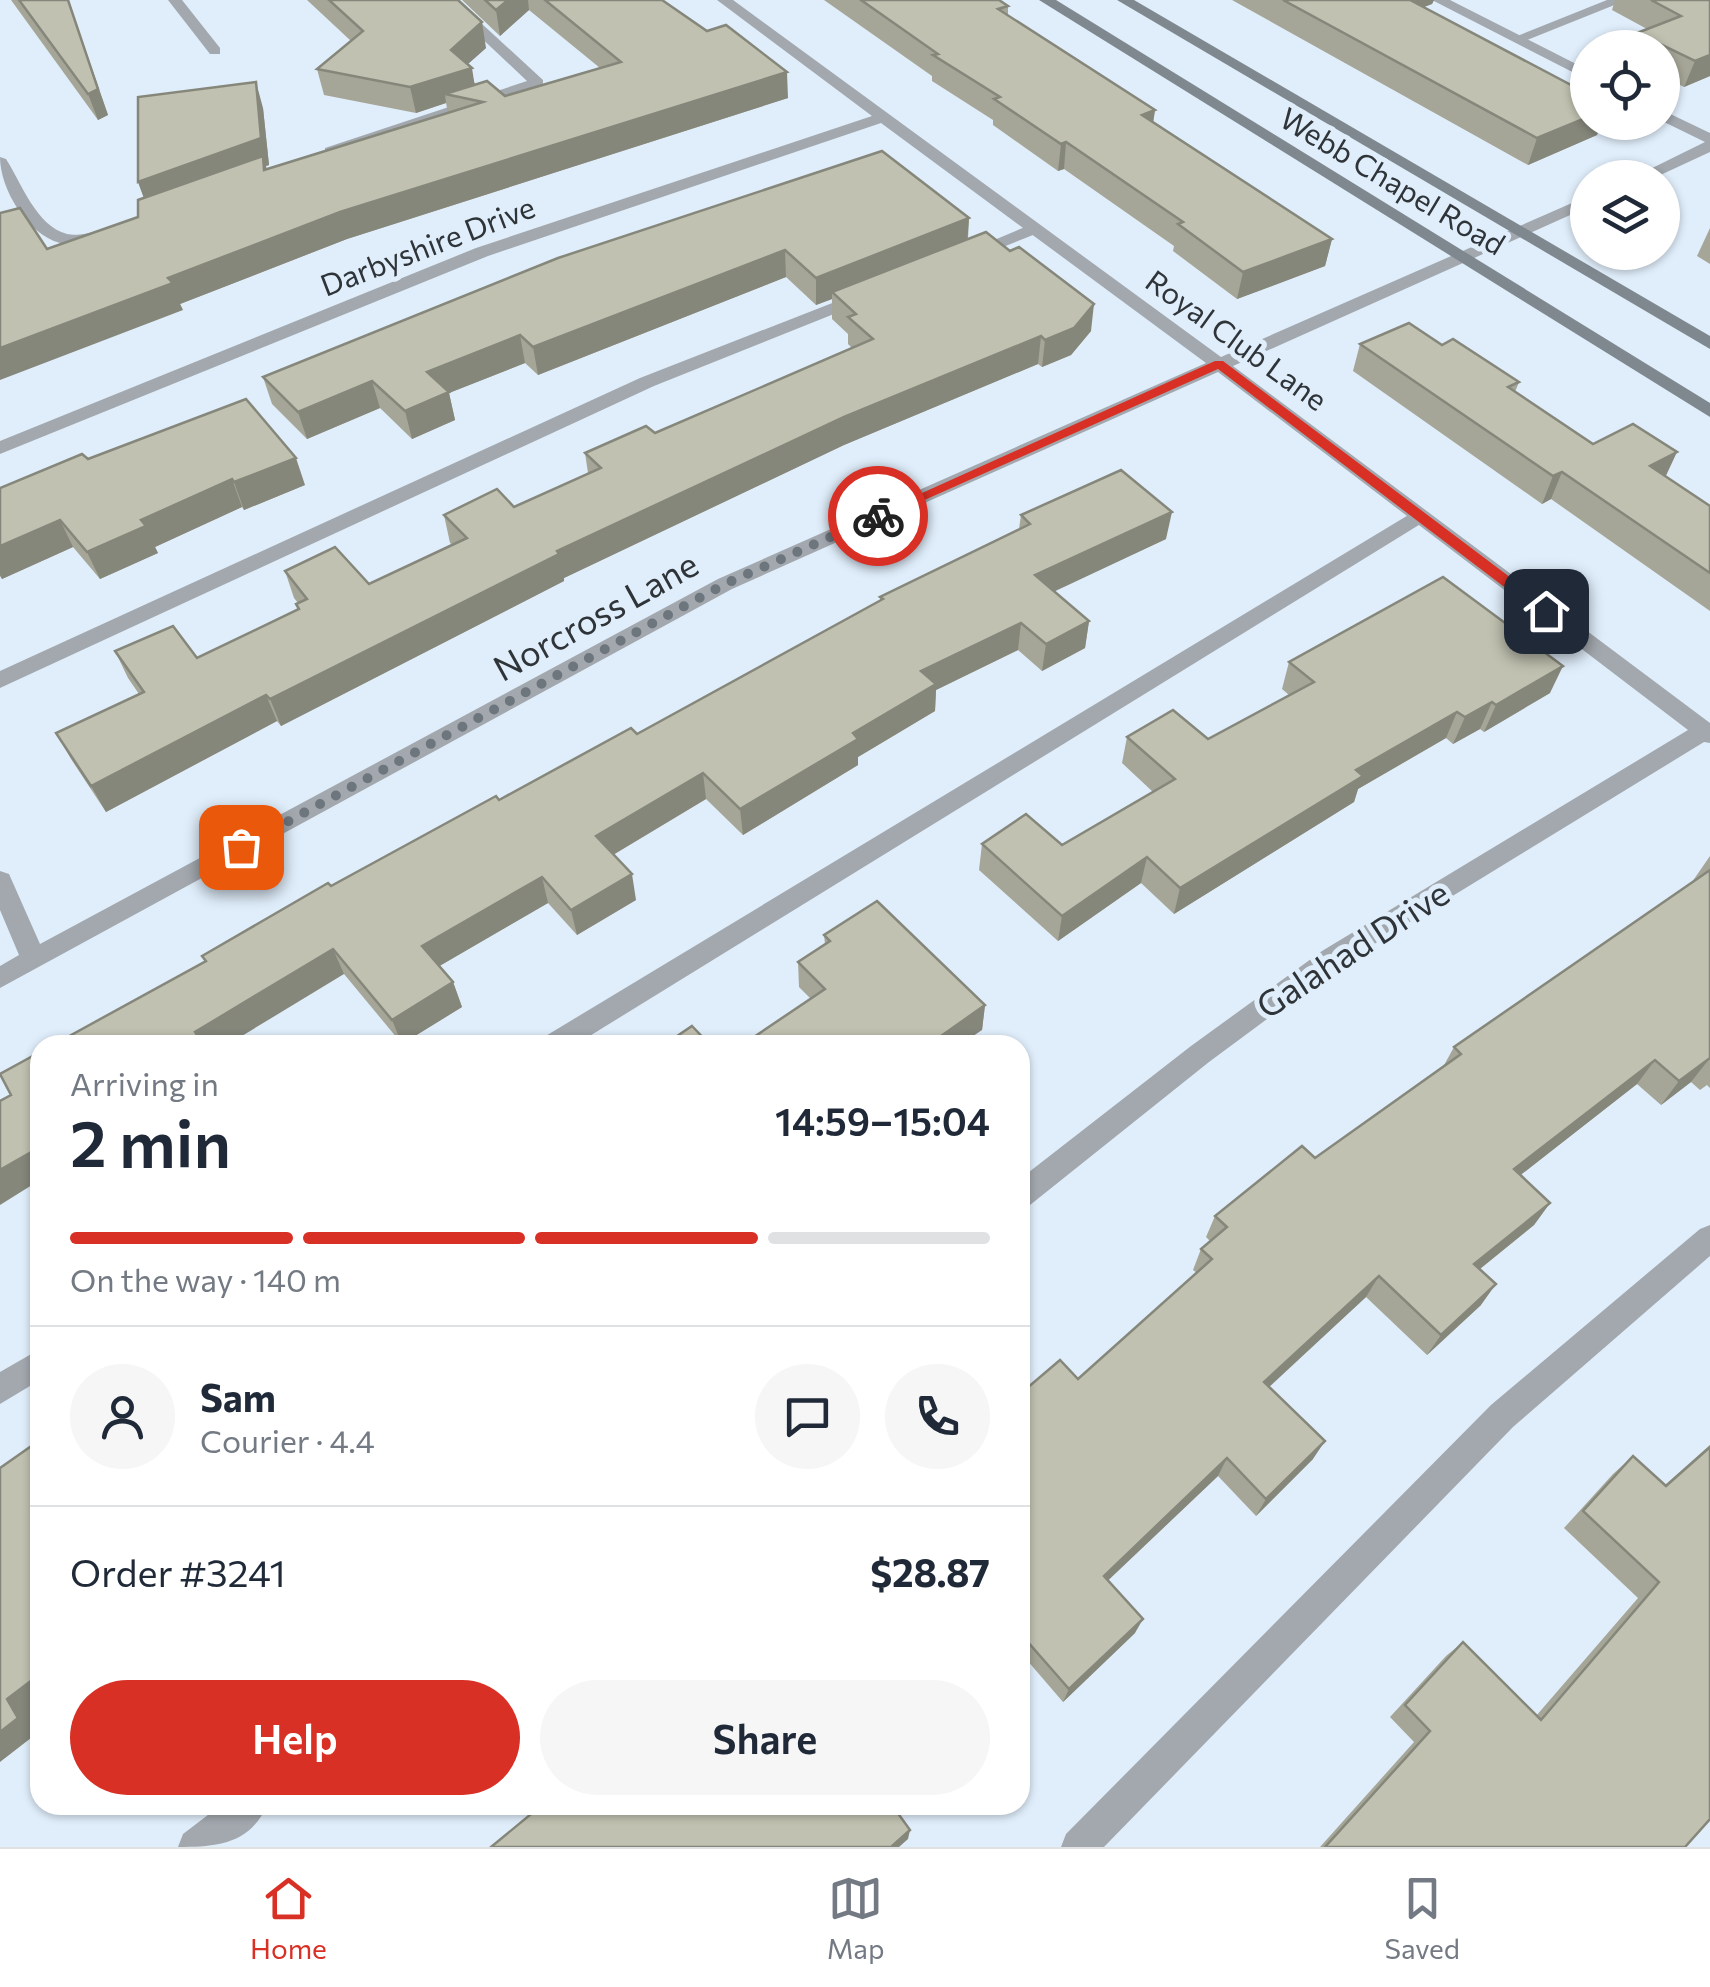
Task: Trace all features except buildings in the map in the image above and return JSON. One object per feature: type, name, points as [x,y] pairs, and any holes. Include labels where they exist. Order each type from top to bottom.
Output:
[{"type":"main road","name":"Webb Chapel Road","points":[[1046,0],[1710,411]]},
{"type":"main road","name":"Webb Chapel Road","points":[[1124,0],[1710,344]]},
{"type":"street","points":[[175,0],[215,51]]},
{"type":"street","points":[[311,158],[538,83],[448,0]]},
{"type":"street","name":"Royal Club Lane","points":[[724,0],[1219,364],[1707,733]]},
{"type":"street","points":[[1439,0],[1570,67]]},
{"type":"street","points":[[1517,40],[1620,0]]},
{"type":"street","name":"Darbyshire Drive","points":[[0,448],[482,252],[884,117]]},
{"type":"street","points":[[1680,126],[1710,143]]},
{"type":"street","points":[[1676,160],[1710,143]]},
{"type":"street","points":[[0,162],[46,232],[58,241],[79,244],[114,230]]},
{"type":"street","name":"Norcross Lane","points":[[0,978],[725,584],[1570,209]]},
{"type":"street","points":[[959,258],[1032,229]]},
{"type":"street","points":[[0,680],[647,382],[886,288]]},
{"type":"street","points":[[569,1035],[1420,515]]},
{"type":"street","name":"Galahad Drive","points":[[1030,1188],[1200,1054],[1331,958],[1707,733]]},
{"type":"street","points":[[0,881],[34,960]]},
{"type":"street","points":[[1079,1847],[1502,1416],[1710,1238]]},
{"type":"street","points":[[0,1389],[30,1370]]},
{"type":"street","points":[[196,1847],[236,1815]]},
{"type":"way so far","points":[[241,847],[725,584],[878,516]]},
{"type":"route","points":[[878,516],[1219,364],[1546,611]]}]
